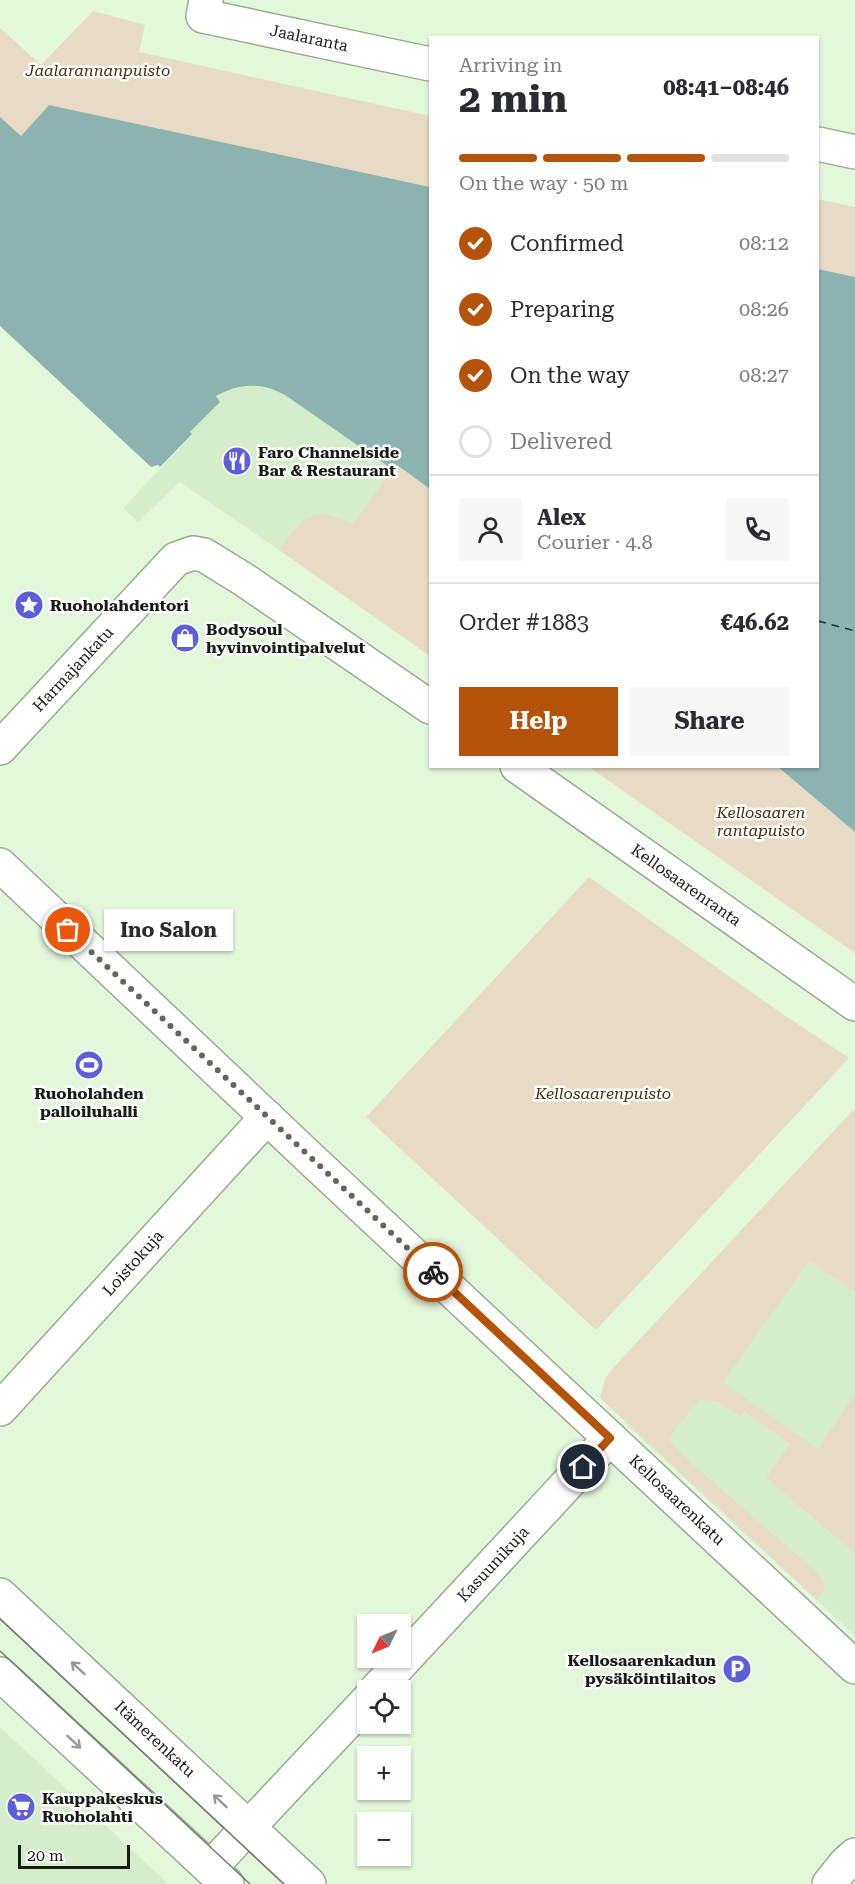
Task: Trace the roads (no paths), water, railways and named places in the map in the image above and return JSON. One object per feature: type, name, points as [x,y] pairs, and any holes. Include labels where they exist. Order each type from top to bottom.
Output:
[{"type":"street","name":"Jaalaranta","points":[[206,0],[203,16],[429,64]]},
{"type":"street","points":[[819,144],[855,152]]},
{"type":"street","name":"Harmajankatu","points":[[0,747],[177,559],[193,554],[204,555],[243,579],[429,706]]},
{"type":"street","name":"Kellosaarenranta","points":[[520,768],[855,1004]]},
{"type":"street","name":"Kellosaarenkatu","points":[[0,865],[855,1667]]},
{"type":"street","name":"Loistokuja","points":[[0,1409],[267,1117]]},
{"type":"street","name":"Kasuunikuja","points":[[385,1680],[610,1438]]},
{"type":"street","name":"Itämerenkatu","points":[[0,1595],[309,1884]]},
{"type":"street","points":[[0,1674],[208,1866],[249,1827],[357,1712]]},
{"type":"street","points":[[829,1884],[845,1863],[855,1855]]},
{"type":"water","points":[[49,105],[429,187],[429,488],[397,465],[390,474],[383,469],[386,465],[285,395],[259,386],[242,387],[216,396],[220,402],[190,432],[192,434],[160,467],[158,465],[151,467],[0,326],[0,117],[21,136]]},
{"type":"water","points":[[819,269],[855,277],[855,832],[779,768],[819,768]]},
{"type":"tram line","points":[[0,1619],[284,1884]]},
{"type":"tram line","points":[[0,1651],[250,1884]]},
{"type":"place","name":"Faro Channelside Bar & Restaurant","points":[[237,461]]},
{"type":"place","name":"Ruoholahdentori","points":[[29,605]]},
{"type":"place","name":"Bodysoul hyvinvointipalvelut","points":[[185,638]]},
{"type":"place","name":"Ino Salon","points":[[68,930]]},
{"type":"place","name":"Ruoholahden palloiluhalli","points":[[89,1065]]},
{"type":"place","name":"Kellosaarenkadun pysäköintilaitos","points":[[737,1669]]},
{"type":"place","name":"Kauppakeskus Ruoholahti","points":[[21,1807]]},
{"type":"park label","name":"Jaalarannanpuisto","points":[[98,70]]},
{"type":"park label","name":"Kellosaaren rantapuisto","points":[[761,821]]},
{"type":"park label","name":"Kellosaarenpuisto","points":[[603,1093]]}]
